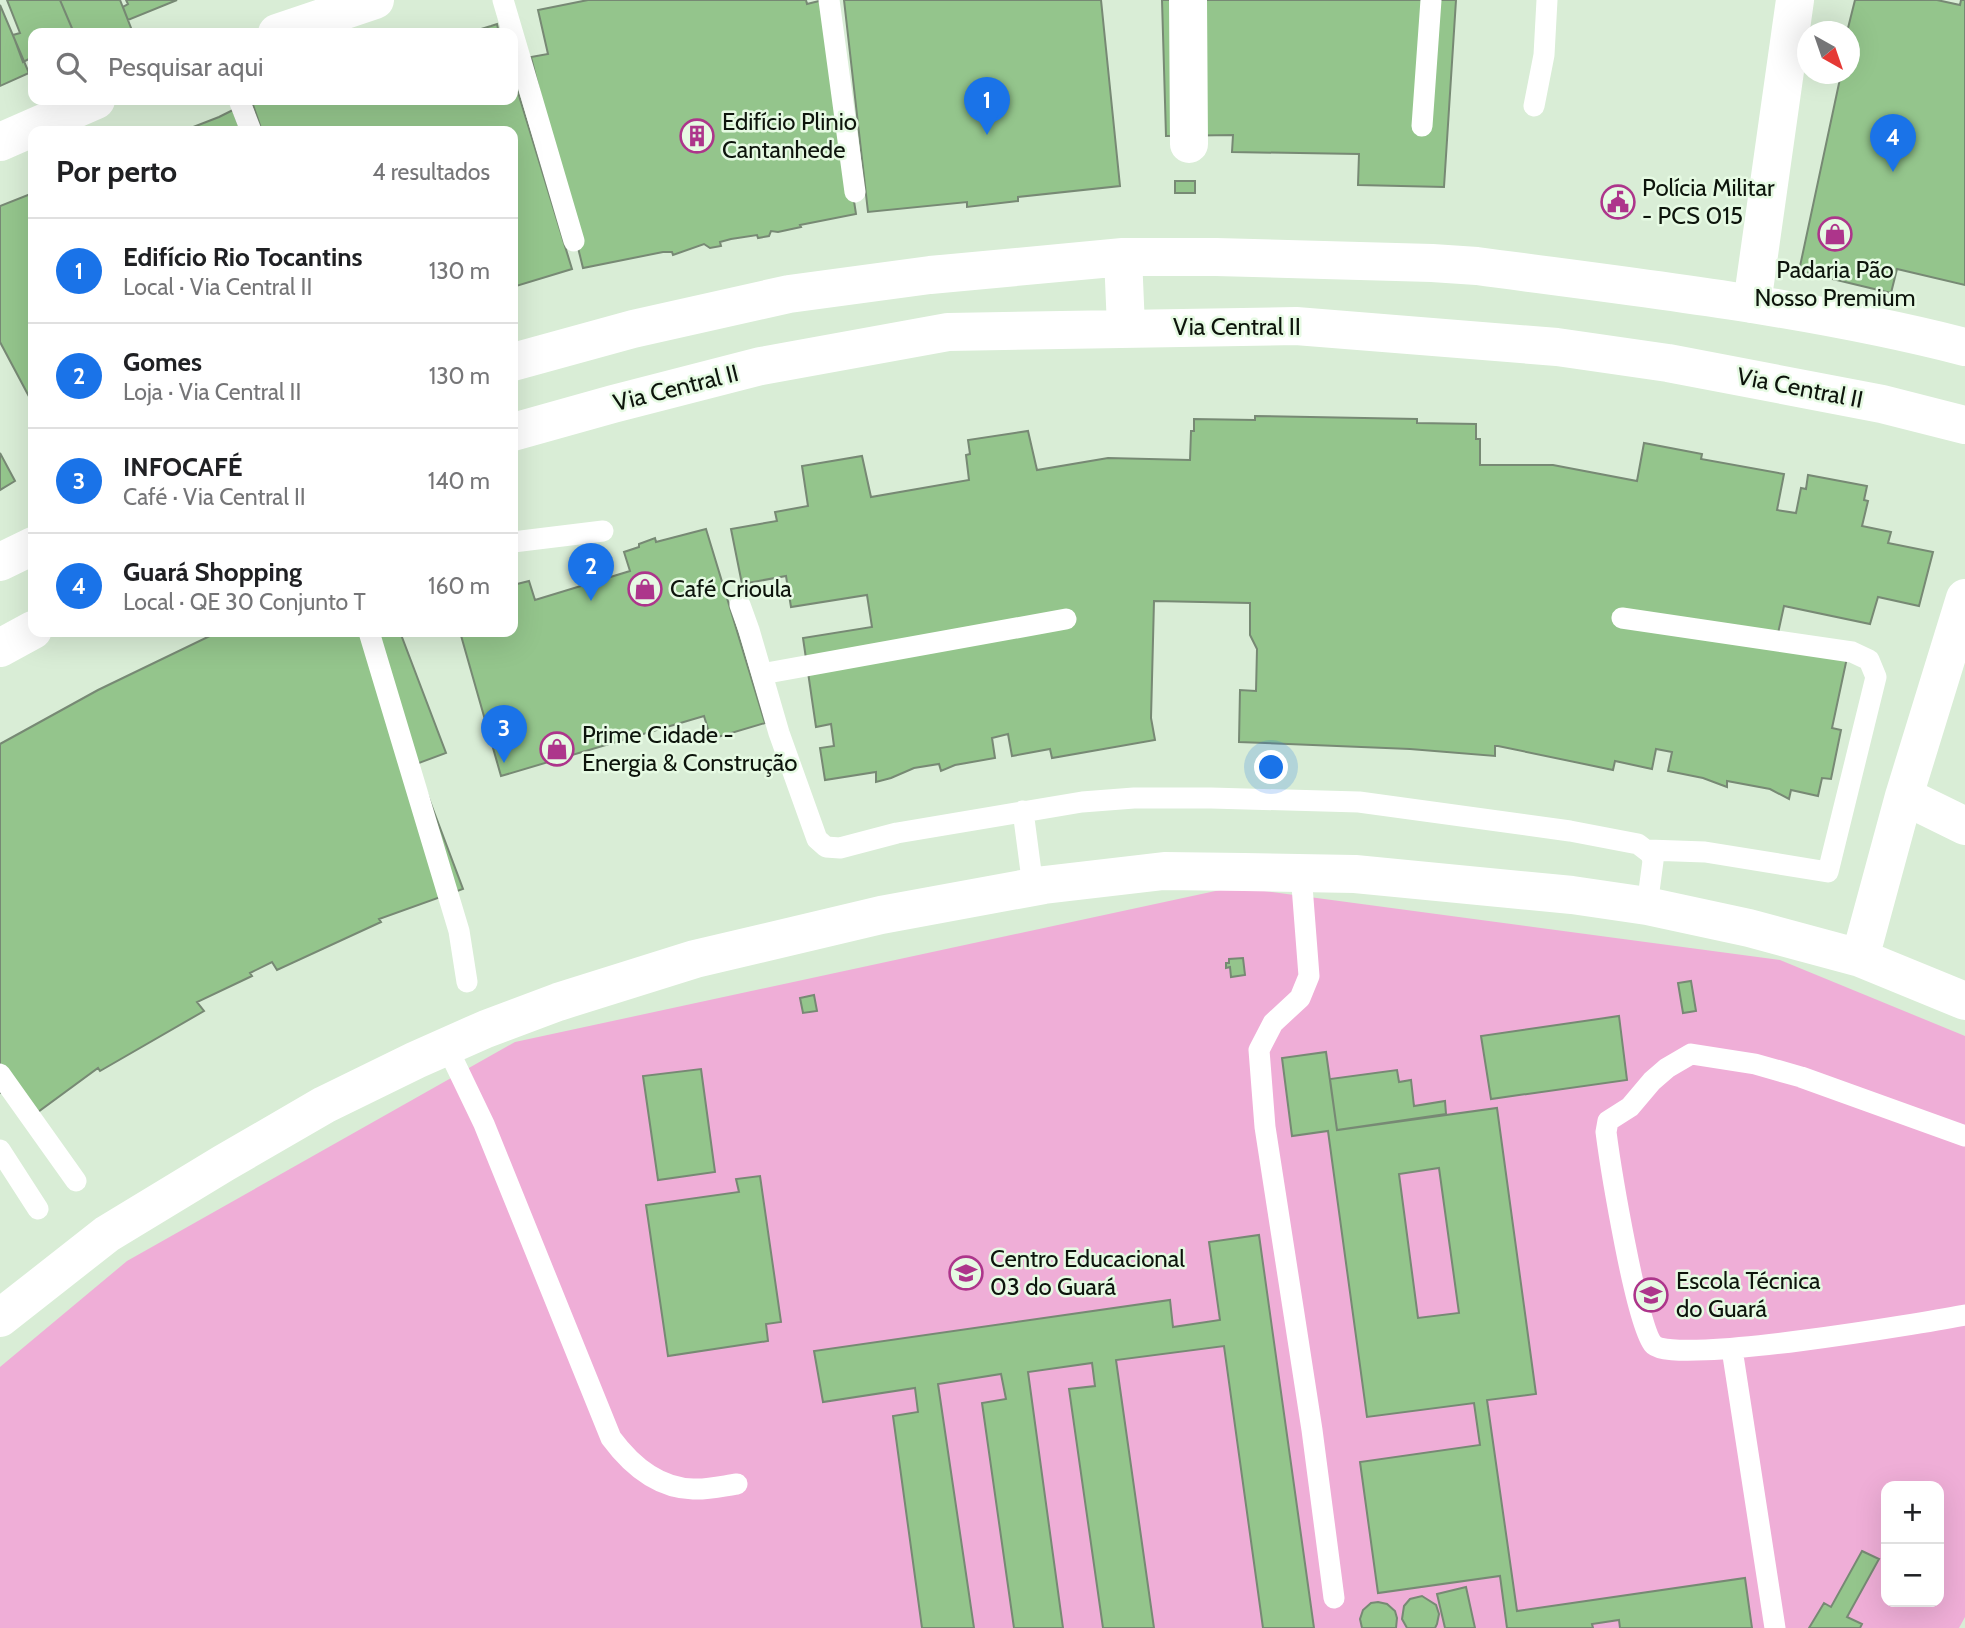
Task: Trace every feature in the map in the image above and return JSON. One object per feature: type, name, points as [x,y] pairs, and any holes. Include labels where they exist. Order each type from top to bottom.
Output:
[{"type":"street","points":[[292,28],[374,0]]},
{"type":"street","points":[[1188,0],[1189,144]]},
{"type":"street","points":[[1752,304],[1795,0]]},
{"type":"street","points":[[37,126],[85,105]]},
{"type":"street","points":[[0,142],[28,130]]},
{"type":"street","points":[[1123,257],[1126,327]]},
{"type":"street","points":[[518,361],[633,329],[831,286],[1123,257],[1443,263],[1752,304],[1866,323],[1965,347]]},
{"type":"street","name":"Via Central II","points":[[518,431],[761,366],[948,332],[1296,326],[1557,346],[1668,363],[1882,404],[1959,429]]},
{"type":"street","points":[[0,562],[28,548]]},
{"type":"street","points":[[1860,958],[1904,796],[1965,598]]},
{"type":"street","points":[[0,648],[28,633]]},
{"type":"street","points":[[1904,796],[1965,826]]},
{"type":"street","points":[[0,1318],[107,1234],[224,1163],[324,1105],[486,1029],[558,1002],[695,960],[881,915],[1033,887],[1164,871],[1354,874],[1551,892],[1647,906],[1749,928],[1860,958],[1965,1001]]},
{"type":"lane","points":[[503,0],[511,28]]},
{"type":"lane","points":[[829,0],[855,192]]},
{"type":"lane","points":[[1422,126],[1431,0]]},
{"type":"lane","points":[[1534,106],[1544,55],[1547,0]]},
{"type":"lane","points":[[518,51],[574,241]]},
{"type":"lane","points":[[241,105],[249,126]]},
{"type":"lane","points":[[518,541],[603,531]]},
{"type":"lane","points":[[740,605],[779,733],[817,839],[826,847],[840,848],[897,833],[1082,802],[1135,798],[1211,798],[1359,802],[1570,831],[1638,844],[1648,850],[1705,852],[1828,872],[1876,677],[1869,660],[1852,652],[1622,618]]},
{"type":"lane","points":[[762,674],[1066,619]]},
{"type":"lane","points":[[371,637],[460,931],[467,982]]},
{"type":"lane","points":[[1023,811],[1033,887]]},
{"type":"lane","points":[[1647,906],[1653,873],[1653,861],[1648,850]]},
{"type":"lane","points":[[1301,873],[1309,976],[1300,998],[1273,1023],[1259,1050],[1260,1077],[1334,1598]]},
{"type":"lane","points":[[447,1047],[494,1149],[611,1438],[624,1456],[645,1474],[669,1485],[692,1489],[737,1484]]},
{"type":"lane","points":[[1965,1136],[1801,1077],[1755,1064],[1691,1054],[1651,1081],[1630,1107],[1608,1121],[1606,1132],[1631,1273],[1648,1339],[1662,1350],[1695,1352],[1732,1349],[1888,1329],[1965,1315]]},
{"type":"lane","points":[[0,1074],[76,1181]]},
{"type":"lane","points":[[0,1150],[38,1209]]},
{"type":"lane","points":[[1732,1349],[1775,1628]]},
{"type":"shaded area","points":[[1234,887],[1780,960],[1965,1036],[1965,1617],[1959,1628],[0,1628],[0,1367],[127,1261],[515,1042]]},
{"type":"building","points":[[7,0],[60,0],[72,28],[28,28],[28,60],[23,62],[13,35],[20,33]]},
{"type":"building","points":[[60,0],[120,0],[131,28],[72,28]]},
{"type":"building","points":[[126,0],[177,0],[128,20],[123,7],[128,4]]},
{"type":"building","name":"Edifício Plinio Cantanhede","points":[[588,0],[806,0],[807,4],[823,0],[856,214],[778,232],[771,231],[769,236],[731,239],[720,242],[721,246],[710,248],[704,244],[673,255],[672,252],[663,252],[583,268],[531,57],[548,54],[538,10]]},
{"type":"building","points":[[844,0],[1101,0],[1120,186],[1018,197],[1018,201],[967,207],[967,202],[868,212]]},
{"type":"building","points":[[1162,0],[1456,0],[1444,187],[1358,185],[1359,154],[1232,152],[1233,135],[1166,136]]},
{"type":"building","points":[[1855,0],[1937,0],[1960,5],[1961,0],[1965,0],[1965,285],[1897,269],[1891,293],[1799,271],[1839,84],[1860,84],[1860,21],[1850,21]]},
{"type":"building","points":[[0,5],[28,73],[0,86]]},
{"type":"building","points":[[518,92],[572,269],[518,285],[518,126],[260,126],[253,105],[518,105]]},
{"type":"building","points":[[233,110],[239,126],[196,126]]},
{"type":"building","points":[[1175,181],[1195,181],[1195,193],[1175,193]]},
{"type":"building","points":[[28,195],[28,395],[0,342],[0,206]]},
{"type":"building","points":[[1255,416],[1417,419],[1417,423],[1476,424],[1476,439],[1480,439],[1480,465],[1553,465],[1637,481],[1644,443],[1702,454],[1701,459],[1784,474],[1777,510],[1796,513],[1801,488],[1806,489],[1808,475],[1867,486],[1864,500],[1868,501],[1862,526],[1891,532],[1888,543],[1933,552],[1919,606],[1878,597],[1870,624],[1784,606],[1777,638],[1848,653],[1832,728],[1841,730],[1831,779],[1822,778],[1818,796],[1791,790],[1789,799],[1770,789],[1727,781],[1727,787],[1703,778],[1668,771],[1672,752],[1656,749],[1652,769],[1615,761],[1613,770],[1498,746],[1495,746],[1495,756],[1410,749],[1239,742],[1240,690],[1256,691],[1257,649],[1250,635],[1250,603],[1154,601],[1151,718],[1155,740],[1052,758],[1050,749],[1012,756],[1008,734],[992,738],[995,758],[955,765],[941,771],[939,764],[914,768],[876,782],[876,772],[825,780],[820,748],[834,746],[831,724],[816,727],[803,638],[872,627],[867,595],[791,607],[786,576],[742,584],[731,529],[777,521],[775,512],[808,506],[802,466],[862,456],[871,497],[969,480],[966,455],[970,454],[968,440],[1028,431],[1037,470],[1108,458],[1190,460],[1194,419],[1255,420]]},
{"type":"building","points":[[0,453],[15,481],[0,490]]},
{"type":"building","points":[[706,529],[765,723],[711,739],[704,716],[501,776],[461,637],[518,637],[518,584],[529,581],[535,600],[630,571],[624,552],[655,538],[656,542]]},
{"type":"building","points":[[208,637],[402,637],[446,753],[416,764],[463,889],[379,919],[381,922],[277,970],[272,962],[250,973],[252,976],[197,1002],[204,1011],[100,1071],[98,1068],[27,1120],[5,1089],[0,1093],[0,744],[98,690]]},
{"type":"building","points":[[1243,958],[1245,975],[1231,977],[1230,967],[1226,968],[1226,963],[1229,963],[1229,959]]},
{"type":"building","points":[[1691,981],[1696,1011],[1683,1013],[1678,983]]},
{"type":"building","points":[[814,995],[817,1011],[803,1013],[800,998]]},
{"type":"building","points":[[1619,1016],[1627,1080],[1491,1099],[1481,1036]]},
{"type":"building","points":[[1326,1052],[1337,1130],[1497,1108],[1536,1394],[1487,1400],[1517,1611],[1745,1578],[1752,1628],[1620,1628],[1619,1620],[1592,1624],[1593,1628],[1507,1628],[1500,1576],[1378,1593],[1360,1462],[1480,1445],[1474,1403],[1367,1417],[1328,1131],[1292,1136],[1282,1058]],"holes":[[[1439,1168],[1459,1313],[1418,1318],[1399,1174]]]},
{"type":"building","points":[[701,1069],[715,1172],[658,1180],[643,1076]]},
{"type":"building","points":[[1397,1070],[1399,1082],[1411,1080],[1414,1106],[1445,1101],[1446,1114],[1337,1130],[1330,1079]]},
{"type":"building","points":[[760,1176],[781,1322],[766,1324],[768,1341],[668,1356],[646,1205],[739,1192],[736,1179]]},
{"type":"building","points":[[1259,1235],[1314,1628],[1263,1628],[1224,1346],[1116,1360],[1154,1628],[1103,1628],[1069,1389],[1095,1386],[1092,1363],[1028,1372],[1063,1628],[1014,1628],[982,1403],[1006,1399],[1001,1374],[938,1384],[974,1628],[922,1628],[893,1416],[918,1412],[915,1388],[823,1402],[814,1351],[1170,1300],[1173,1327],[1220,1320],[1209,1242]]},
{"type":"building","points":[[1862,1551],[1879,1559],[1847,1617],[1862,1624],[1860,1628],[1809,1628],[1824,1603],[1831,1607]]},
{"type":"building","points":[[1466,1587],[1475,1628],[1445,1628],[1437,1594]]},
{"type":"building","points":[[1422,1596],[1436,1605],[1439,1614],[1437,1624],[1435,1628],[1407,1628],[1402,1619],[1404,1606],[1410,1599]]},
{"type":"building","points":[[1371,1603],[1387,1604],[1395,1611],[1396,1628],[1362,1628],[1360,1619],[1363,1610]]},
{"type":"place","name":"Edifício Rio Tocantins","points":[[987,135]]},
{"type":"place","name":"Edifício Plinio Cantanhede","points":[[697,136]]},
{"type":"place","name":"Guará Shopping","points":[[1893,172]]},
{"type":"place","name":"Polícia Militar - PCS 015","points":[[1618,202]]},
{"type":"place","name":"Padaria Pão Nosso Premium","points":[[1835,234]]},
{"type":"place","name":"Café Crioula","points":[[645,589]]},
{"type":"place","name":"Gomes","points":[[591,601]]},
{"type":"place","name":"Prime Cidade - Energia & Construção","points":[[557,749]]},
{"type":"place","name":"INFOCAFÉ","points":[[504,763]]},
{"type":"place","name":"Centro Educacional 03 do Guará","points":[[966,1273]]},
{"type":"place","name":"Escola Técnica do Guará","points":[[1651,1295]]}]
